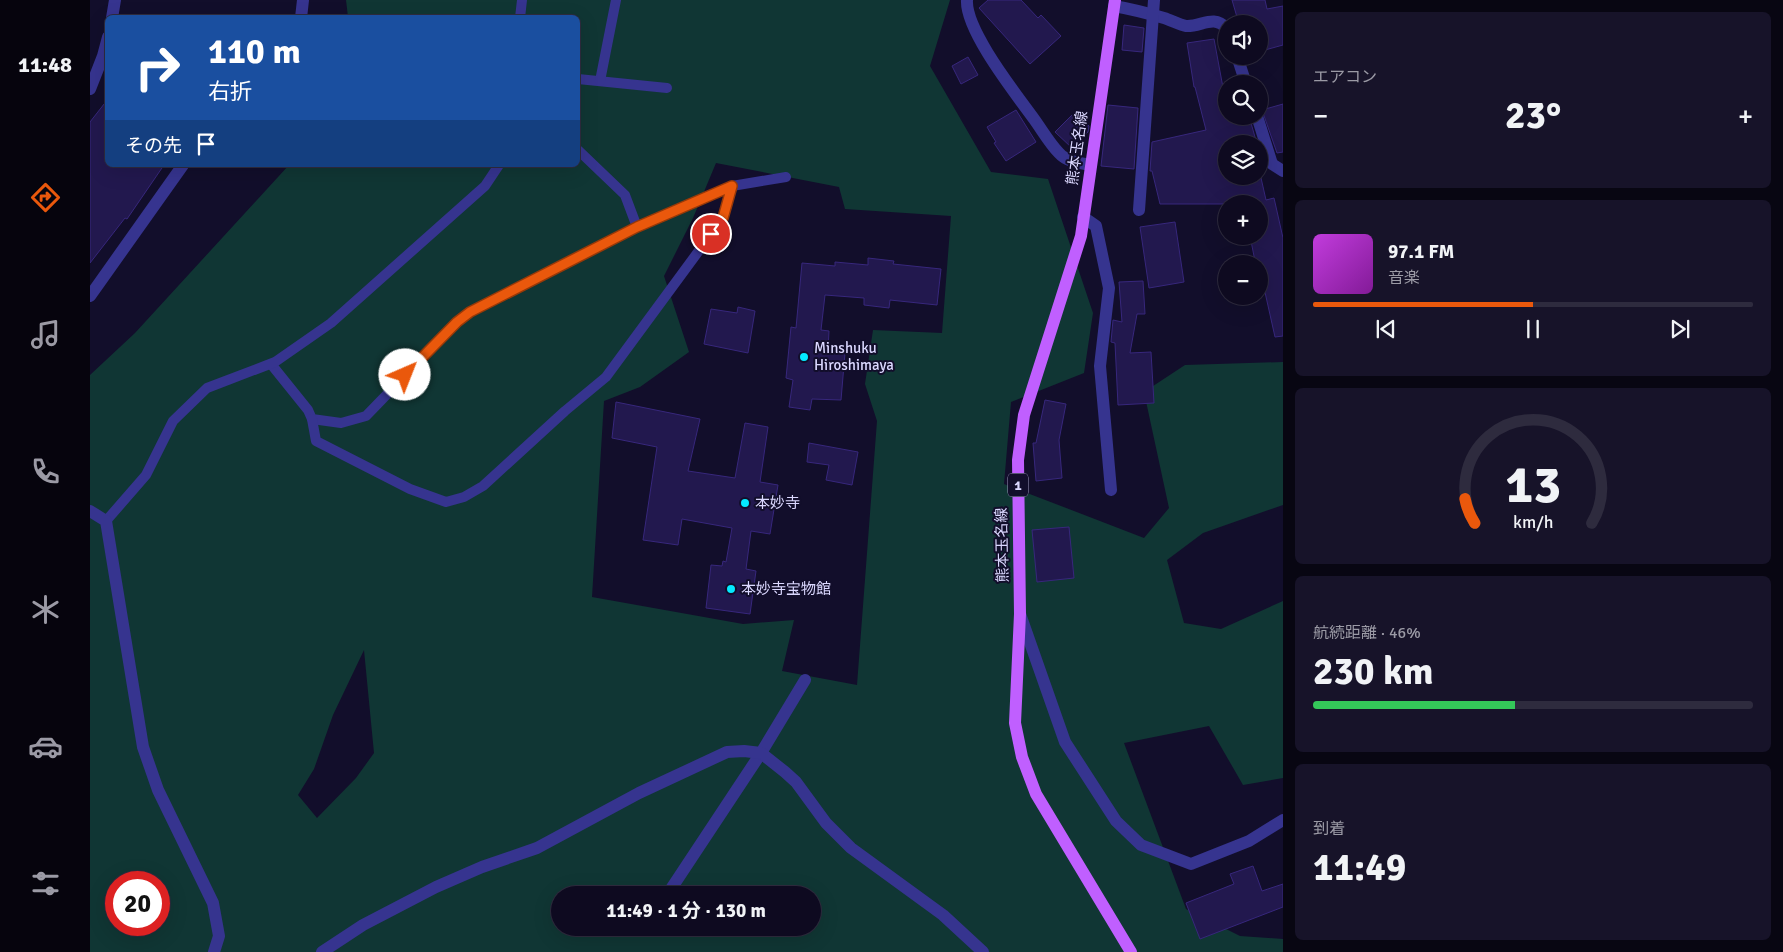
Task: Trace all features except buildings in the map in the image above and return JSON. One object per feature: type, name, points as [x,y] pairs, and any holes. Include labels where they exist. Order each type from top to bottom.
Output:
[{"type":"main road","name":"熊本玉名線","points":[[1114,3],[1081,236],[1024,414],[1018,460],[1020,614],[1014,723],[1022,757],[1036,794],[1131,952]]},
{"type":"street","points":[[112,15],[115,0]]},
{"type":"street","points":[[301,15],[303,0]]},
{"type":"street","points":[[967,0],[973,23],[982,43],[1060,154],[1076,163],[1091,165]]},
{"type":"street","points":[[1139,210],[1154,0]]},
{"type":"street","points":[[1114,3],[1184,26],[1194,26],[1211,21],[1218,22]]},
{"type":"street","points":[[90,89],[105,48]]},
{"type":"street","points":[[1260,125],[1272,164],[1283,171]]},
{"type":"street","points":[[90,296],[182,167]]},
{"type":"street","points":[[1083,217],[1096,226],[1109,288],[1100,366],[1111,490]]},
{"type":"street","points":[[90,511],[106,521],[143,747],[158,790],[213,903],[219,936],[214,952]]},
{"type":"street","points":[[1020,614],[1065,742],[1116,821],[1141,845],[1191,864],[1249,842],[1283,820]]},
{"type":"street","points":[[673,886],[761,753],[805,680]]},
{"type":"street","points":[[322,952],[363,926],[436,887],[482,867],[537,848],[639,793],[727,752],[744,751],[761,753],[796,782],[826,823],[851,848],[943,914],[983,952]]},
{"type":"lane","points":[[520,15],[522,0]]},
{"type":"lane","points":[[600,81],[616,0]]},
{"type":"lane","points":[[580,79],[667,88]]},
{"type":"lane","points":[[580,152],[625,195],[630,203],[637,227]]},
{"type":"lane","points":[[106,521],[146,475],[173,422],[207,388],[271,364],[331,323],[485,186],[498,167]]},
{"type":"lane","points":[[312,419],[341,423],[366,416],[457,322],[470,312],[637,227],[732,186],[786,177]]},
{"type":"lane","points":[[271,364],[308,410],[312,419],[316,441],[410,489],[446,502],[464,497],[483,486],[565,410],[606,377],[723,218],[732,186]]},
{"type":"green space","points":[[346,0],[950,0],[930,66],[991,172],[1048,179],[1093,313],[1084,373],[1011,402],[1004,484],[1144,538],[1169,508],[1144,392],[1185,365],[1283,362],[1283,505],[1203,533],[1167,560],[1184,623],[1221,629],[1283,601],[1283,778],[1243,785],[1209,726],[1124,743],[1186,909],[1240,936],[1283,939],[1283,952],[90,952],[90,375],[135,333],[287,167],[580,167],[580,15],[348,15]],"holes":[[[716,163],[839,187],[845,209],[951,216],[942,333],[873,330],[865,384],[877,421],[857,685],[782,671],[794,620],[743,624],[592,597],[604,401],[640,387],[689,352],[664,276],[693,218]],[[364,650],[374,753],[356,778],[317,818],[298,795],[314,769],[333,715]]]},
{"type":"place","name":"Minshuku Hiroshimaya","points":[[804,357]]},
{"type":"place","name":"本妙寺","points":[[745,503]]},
{"type":"place","name":"本妙寺宝物館","points":[[731,589]]},
{"type":"route","points":[[405,375],[457,322],[470,312],[637,227],[732,186],[723,218],[711,234]]}]
